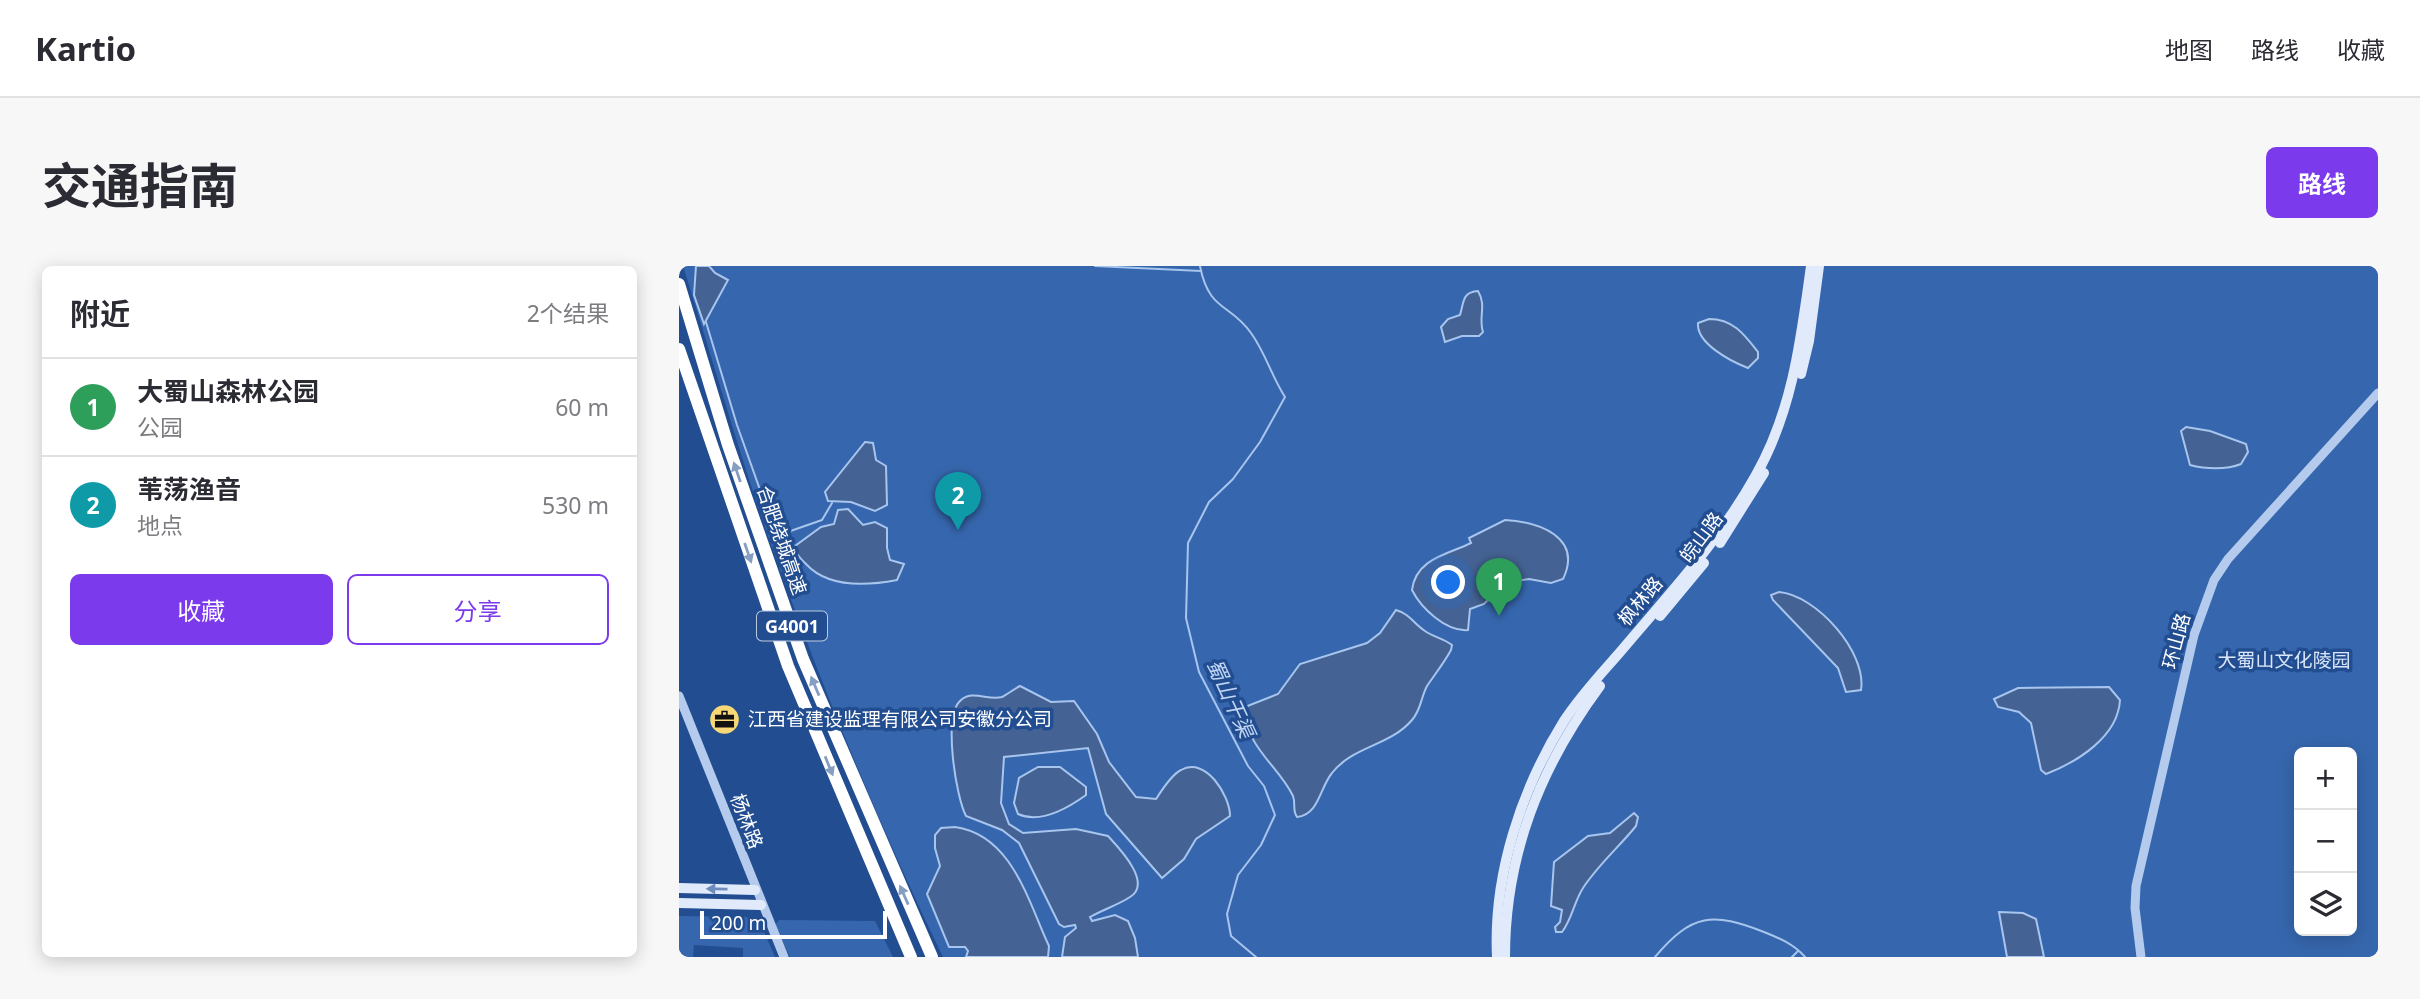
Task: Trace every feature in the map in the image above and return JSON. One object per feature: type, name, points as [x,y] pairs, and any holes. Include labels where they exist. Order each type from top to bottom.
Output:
[{"type":"highway","name":"合肥绕城高速","points":[[679,284],[728,445],[803,659],[932,957]]},
{"type":"highway","name":"合肥绕城高速","points":[[679,349],[788,666],[911,957]]},
{"type":"main road","name":"枫林路","points":[[1497,957],[1499,898],[1507,856],[1523,804],[1541,763],[1580,701],[1716,540],[1758,472],[1791,391],[1811,266]]},
{"type":"main road","name":"皖山路","points":[[1505,957],[1505,918],[1514,862],[1530,806],[1573,721],[1607,676],[1721,542],[1756,490],[1797,391],[1809,341],[1819,266]]},
{"type":"main road","points":[[679,888],[755,890]]},
{"type":"main road","points":[[679,904],[761,905]]},
{"type":"street","name":"环山路","points":[[2141,957],[2135,908],[2136,887],[2194,635],[2214,580],[2228,559],[2378,393]]},
{"type":"street","name":"杨林路","points":[[679,696],[784,957]]},
{"type":"green space","name":"大蜀山文化陵园","points":[[683,266],[2378,266],[2378,957],[943,957],[894,852],[827,693],[785,585]]},
{"type":"green space","points":[[679,916],[747,917],[761,925],[775,957],[743,957],[743,948],[694,945],[693,957],[679,957]]},
{"type":"green space","points":[[779,920],[875,921],[893,957],[790,957],[775,925]]},
{"type":"shaded area","points":[[696,266],[709,266],[728,280],[704,324],[694,295]]},
{"type":"shaded area","points":[[1478,291],[1482,302],[1483,332],[1479,336],[1462,336],[1445,342],[1441,327],[1448,319],[1460,315],[1463,302],[1469,293]]},
{"type":"shaded area","points":[[1709,319],[1731,325],[1753,345],[1758,352],[1758,358],[1748,368],[1715,350],[1702,337],[1698,323]]},
{"type":"shaded area","points":[[2186,427],[2210,431],[2246,444],[2248,452],[2241,464],[2235,466],[2215,468],[2190,465],[2181,431]]},
{"type":"shaded area","points":[[865,442],[873,443],[876,460],[886,466],[887,505],[875,511],[851,502],[828,501],[825,492]]},
{"type":"shaded area","points":[[848,509],[863,525],[875,522],[887,528],[890,560],[904,564],[897,580],[860,584],[836,581],[815,572],[798,556],[795,546],[821,527],[834,524],[838,510]]},
{"type":"shaded area","points":[[1505,520],[1544,528],[1562,542],[1567,552],[1568,564],[1563,579],[1551,583],[1529,579],[1502,586],[1484,604],[1470,609],[1468,630],[1451,627],[1435,618],[1412,590],[1420,571],[1435,559],[1471,543],[1469,538]]},
{"type":"shaded area","points":[[1779,592],[1808,603],[1836,628],[1856,659],[1861,675],[1861,690],[1846,692],[1838,668],[1773,600],[1771,595]]},
{"type":"shaded area","points":[[1396,610],[1408,616],[1428,633],[1452,645],[1451,650],[1427,686],[1412,720],[1403,729],[1341,764],[1328,779],[1315,806],[1297,817],[1293,796],[1287,785],[1250,733],[1245,707],[1278,694],[1300,664],[1367,643],[1380,633]]},
{"type":"shaded area","points":[[1020,686],[1051,702],[1074,701],[1097,734],[1109,762],[1136,797],[1156,799],[1174,775],[1190,767],[1207,773],[1215,780],[1226,798],[1230,816],[1196,839],[1184,859],[1162,878],[1106,814],[1088,748],[1004,757],[1001,803],[1009,824],[1023,833],[1076,829],[1108,836],[1126,857],[1136,875],[1136,891],[1125,900],[1090,917],[1092,921],[1115,915],[1128,921],[1135,938],[1138,957],[1062,957],[1065,937],[1076,928],[1075,925],[1064,927],[1059,924],[1019,843],[1002,830],[966,816],[958,792],[953,757],[952,723],[955,710],[960,701],[970,696],[1002,697]]},
{"type":"shaded area","points":[[2109,687],[2120,700],[2118,713],[2104,737],[2083,755],[2046,774],[2041,770],[2031,723],[2019,712],[1998,707],[1994,699],[2018,688]]},
{"type":"shaded area","points":[[1038,767],[1060,767],[1086,787],[1086,795],[1071,805],[1044,816],[1027,817],[1018,814],[1014,803],[1019,778]]},
{"type":"shaded area","points":[[1634,813],[1638,817],[1636,826],[1589,880],[1562,932],[1556,932],[1555,927],[1560,922],[1562,910],[1551,906],[1554,862],[1588,836],[1610,833]]},
{"type":"shaded area","points":[[955,827],[975,833],[991,843],[1004,856],[1025,891],[1049,946],[1048,957],[966,957],[968,951],[965,947],[949,947],[927,894],[940,866],[935,835],[941,828]]},
{"type":"shaded area","points":[[1999,912],[2023,913],[2036,919],[2044,957],[2007,957]]},
{"type":"waterway","points":[[1095,266],[1201,271]]},
{"type":"waterway","name":"蜀山干渠","points":[[1200,266],[1209,292],[1251,333],[1285,397],[1260,442],[1233,479],[1209,502],[1188,543],[1186,618],[1199,672],[1248,766],[1264,786],[1275,815],[1261,845],[1238,875],[1227,914],[1231,936],[1256,957]]},
{"type":"waterway","points":[[706,322],[737,425],[775,532],[779,535],[822,520],[832,503]]},
{"type":"waterway","name":"蜀山干渠","points":[[1655,957],[1680,932],[1704,920],[1731,921],[1746,926],[1791,945],[1805,957]]},
{"type":"waterway","name":"蜀山干渠","points":[[1792,957],[1798,951]]},
{"type":"place","name":"苇荡渔音","points":[[958,530]]},
{"type":"place","name":"大蜀山森林公园","points":[[1499,616]]},
{"type":"place","name":"江西省建设监理有限公司安徽分公司","points":[[725,719]]}]
